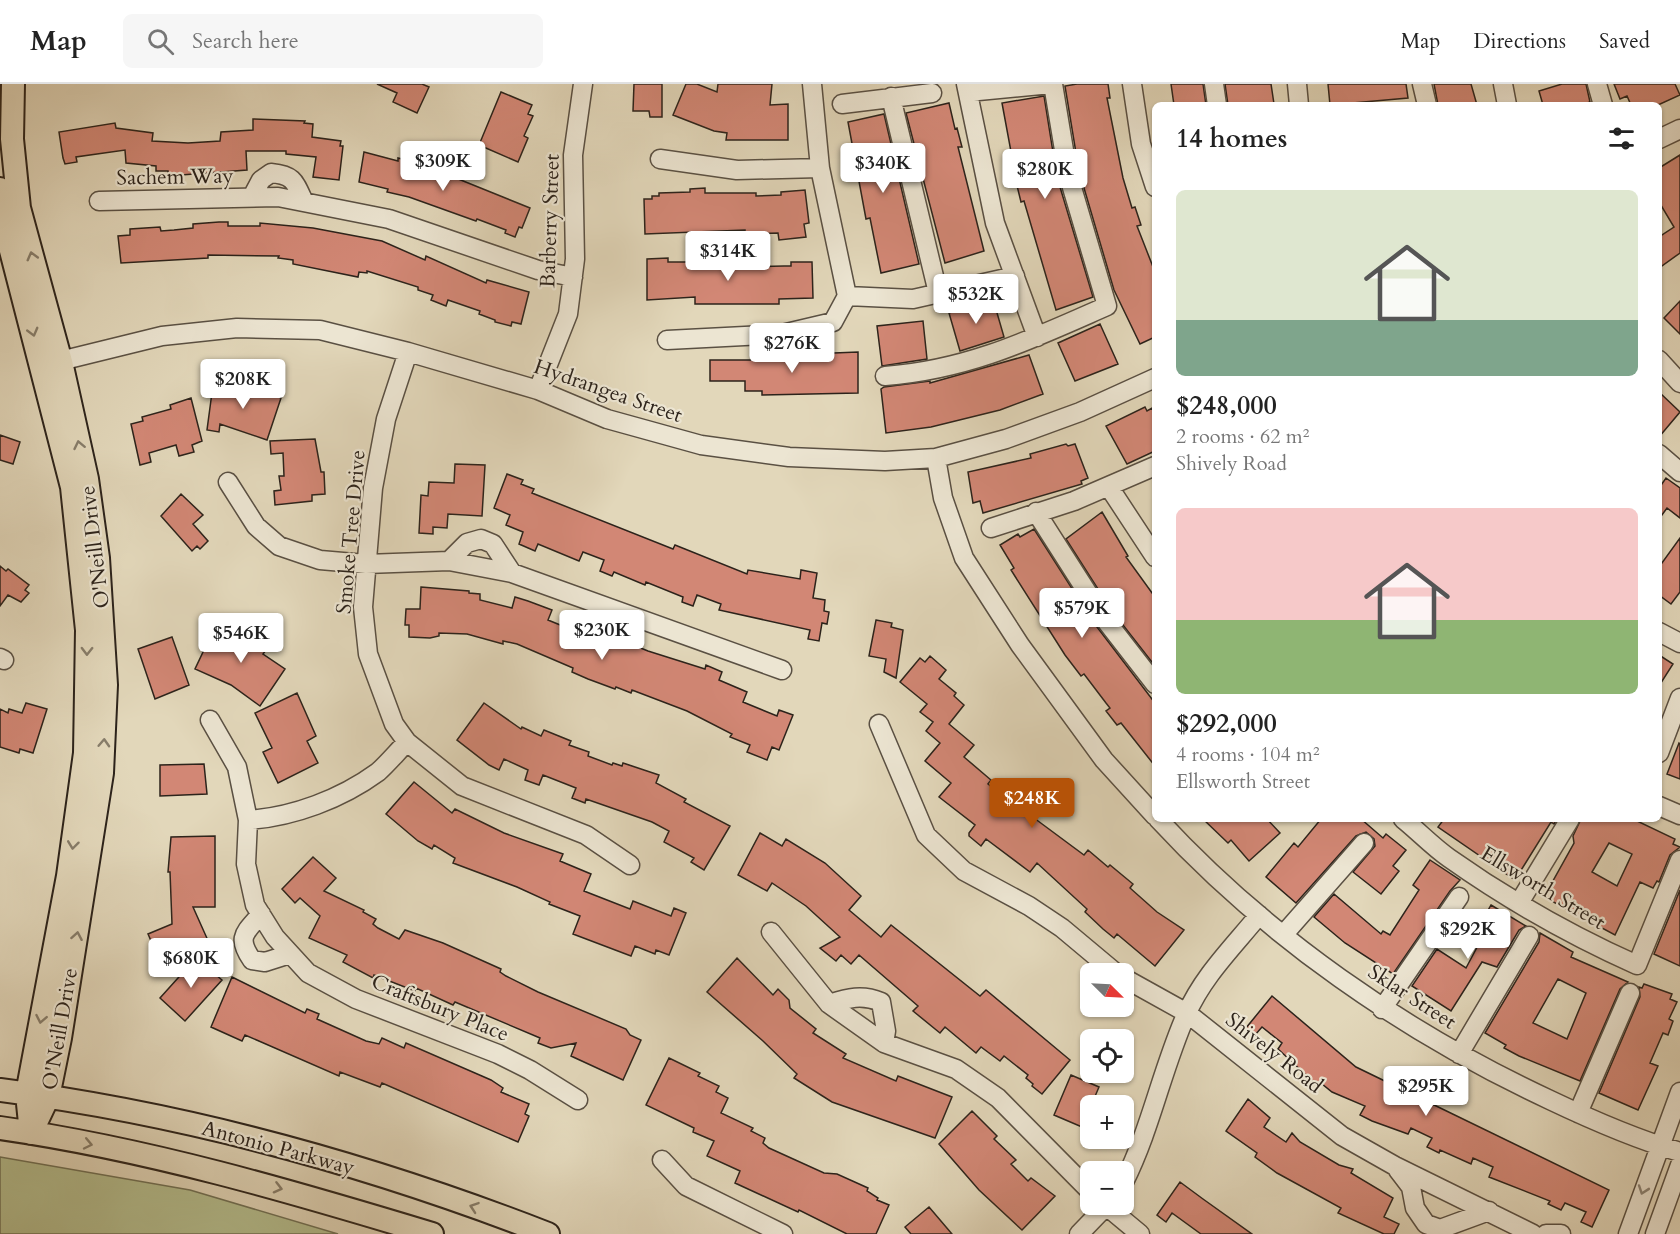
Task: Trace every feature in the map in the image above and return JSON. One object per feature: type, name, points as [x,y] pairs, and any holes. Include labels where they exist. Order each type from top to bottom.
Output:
[{"type":"main road","name":"O'Neill Drive","points":[[13,84],[12,139],[19,208],[51,364],[72,487],[87,630],[85,753],[38,1096],[30,1133]]},
{"type":"main road","name":"O'Neill Drive","points":[[0,189],[7,235],[51,364]]},
{"type":"main road","name":"Antonio Parkway","points":[[0,1090],[244,1137],[388,1178],[548,1234]]},
{"type":"main road","name":"Antonio Parkway","points":[[0,1128],[173,1162],[284,1190],[432,1234]]},
{"type":"street","name":"Barberry Street","points":[[538,390],[568,314],[573,278],[576,211],[573,155],[583,84]]},
{"type":"street","points":[[667,340],[782,334],[833,322],[847,296],[820,168],[812,84]]},
{"type":"street","points":[[885,376],[922,373],[974,361],[1037,337],[1107,306],[1068,174],[1052,84],[967,88],[995,223],[1037,337]]},
{"type":"street","points":[[1132,84],[1141,144],[1152,178]]},
{"type":"street","points":[[1214,84],[1217,102]]},
{"type":"street","points":[[1297,84],[1299,102]]},
{"type":"street","points":[[1422,84],[1426,102]]},
{"type":"street","points":[[1503,84],[1506,102]]},
{"type":"street","points":[[1596,84],[1603,102]]},
{"type":"street","points":[[842,104],[932,93]]},
{"type":"street","points":[[891,97],[938,293]]},
{"type":"street","points":[[1662,138],[1680,129]]},
{"type":"street","points":[[660,159],[737,170],[820,168]]},
{"type":"street","name":"Sachem Way","points":[[99,201],[278,197],[388,219],[538,270],[573,278]]},
{"type":"street","points":[[847,296],[913,299],[1015,276]]},
{"type":"street","name":"Hydrangea Street","points":[[51,364],[162,336],[237,328],[320,330],[408,352],[538,390],[607,419],[701,445],[789,457],[885,461],[936,458],[1006,439],[1080,412],[1152,379]]},
{"type":"street","name":"Smoke Tree Drive","points":[[408,352],[386,420],[373,488],[363,607],[368,654],[394,724],[407,741],[462,786],[586,835],[630,865]]},
{"type":"street","points":[[1662,363],[1678,377]]},
{"type":"street","name":"Sklar Street","points":[[936,458],[943,498],[964,558],[1020,645],[1104,760],[1152,810]]},
{"type":"street","points":[[991,528],[1109,487],[1152,467]]},
{"type":"street","points":[[228,482],[256,526],[279,546],[320,560],[366,564],[448,561],[512,573],[782,670]]},
{"type":"street","points":[[1109,487],[1152,552]]},
{"type":"street","points":[[1036,512],[1103,617],[1152,680]]},
{"type":"street","points":[[448,561],[467,543],[481,539],[493,544],[512,573]]},
{"type":"street","points":[[1662,634],[1680,643]]},
{"type":"street","points":[[1662,745],[1680,698]]},
{"type":"street","name":"Craftsbury Place","points":[[210,720],[237,767],[248,820],[246,864],[255,905],[290,954],[308,973],[356,999],[498,1054],[530,1070],[578,1100]]},
{"type":"street","points":[[879,724],[926,835],[964,871],[1029,906],[1062,928],[1104,963]]},
{"type":"street","points":[[248,820],[278,818],[329,800],[378,771],[407,741]]},
{"type":"street","points":[[1662,807],[1680,815]]},
{"type":"street","name":"Sklar Street","points":[[1164,822],[1259,915],[1382,1009],[1489,1072],[1578,1113],[1659,1146],[1680,1152]]},
{"type":"street","name":"Ellsworth Street","points":[[1412,822],[1447,857],[1519,903],[1593,946],[1637,965],[1680,860]]},
{"type":"street","points":[[1519,903],[1568,822]]},
{"type":"street","points":[[1284,934],[1364,843]]},
{"type":"street","points":[[1382,1009],[1460,897]]},
{"type":"street","points":[[261,914],[244,934],[243,946],[252,960],[265,962],[290,954]]},
{"type":"street","points":[[1133,1161],[1151,1121],[1187,1013],[1206,979],[1259,915]]},
{"type":"street","points":[[771,932],[829,1004],[884,1043],[956,1069],[998,1098],[1080,1181]]},
{"type":"street","points":[[1459,1054],[1529,936]]},
{"type":"street","name":"Shively Road","points":[[1134,984],[1187,1013],[1342,1136],[1395,1166],[1533,1234]]},
{"type":"street","points":[[1578,1113],[1630,993]]},
{"type":"street","points":[[829,1004],[867,996],[881,1002],[886,1031],[884,1043]]},
{"type":"street","points":[[1628,1234],[1680,1092]]},
{"type":"street","points":[[662,1161],[686,1186],[783,1234]]},
{"type":"street","points":[[1655,1234],[1680,1164]]},
{"type":"street","name":"Shively Road","points":[[1395,1166],[1412,1187],[1415,1208],[1426,1224],[1440,1229],[1489,1211]]},
{"type":"street","points":[[1079,1234],[1097,1215]]},
{"type":"street","points":[[1118,1215],[1140,1234]]},
{"type":"street","points":[[1546,1234],[1561,1234]]},
{"type":"green space","points":[[0,1157],[190,1190],[338,1234],[0,1234]]},
{"type":"building","points":[[377,84],[422,84],[429,87],[417,113],[393,102],[397,93]]},
{"type":"building","points":[[634,84],[662,84],[662,117],[650,117],[649,111],[633,111]]},
{"type":"building","points":[[686,84],[697,84],[717,92],[718,84],[772,84],[770,105],[788,104],[788,140],[726,140],[727,133],[714,131],[673,115]]},
{"type":"building","points":[[1108,84],[1110,98],[1107,98],[1123,178],[1132,208],[1135,207],[1141,225],[1137,226],[1152,264],[1152,338],[1140,344],[1114,290],[1079,171],[1065,86]]},
{"type":"building","points":[[1171,84],[1203,84],[1206,102],[1174,102]]},
{"type":"building","points":[[1225,84],[1271,84],[1274,102],[1228,102]]},
{"type":"building","points":[[1328,84],[1406,84],[1408,98],[1363,102],[1330,102]]},
{"type":"building","points":[[1434,84],[1471,84],[1476,102],[1437,102]]},
{"type":"building","points":[[1562,84],[1586,84],[1590,102],[1542,102],[1539,91]]},
{"type":"building","points":[[1614,84],[1675,84],[1680,95],[1662,103],[1630,102],[1627,96],[1620,99]]},
{"type":"building","points":[[501,92],[532,105],[528,114],[533,116],[524,136],[528,138],[518,162],[479,145]]},
{"type":"building","points":[[1044,96],[1057,177],[1093,297],[1056,310],[1024,201],[1021,202],[1010,157],[1012,157],[1002,103]]},
{"type":"building","points":[[949,103],[962,147],[958,147],[984,251],[945,263],[906,113]]},
{"type":"building","points":[[884,114],[919,264],[881,273],[870,218],[866,219],[848,122]]},
{"type":"building","points":[[253,119],[305,121],[304,123],[313,124],[312,137],[341,141],[340,146],[343,146],[339,180],[313,177],[316,157],[286,154],[286,151],[246,151],[247,170],[168,176],[168,171],[156,171],[156,166],[126,163],[125,150],[76,157],[77,162],[65,164],[59,132],[115,123],[116,128],[153,133],[152,141],[188,143],[220,141],[221,132],[253,130]]},
{"type":"building","points":[[364,152],[398,161],[398,158],[427,165],[428,163],[442,168],[441,172],[530,208],[522,228],[519,227],[515,237],[505,233],[506,230],[477,219],[476,221],[409,197],[387,192],[388,189],[359,182]]},
{"type":"building","points":[[1680,155],[1680,253],[1662,266],[1662,235],[1674,227],[1662,207],[1662,166]]},
{"type":"building","points":[[705,188],[705,193],[756,193],[756,196],[781,195],[781,192],[805,190],[809,223],[804,224],[806,237],[779,240],[778,233],[745,234],[745,230],[645,234],[644,199],[652,199],[652,196],[659,196],[659,193],[690,192],[690,189]]},
{"type":"building","points":[[228,222],[228,226],[260,226],[260,223],[313,228],[382,241],[425,260],[426,256],[486,283],[487,280],[529,292],[521,324],[512,322],[511,326],[495,322],[479,314],[480,311],[448,300],[446,306],[431,300],[433,295],[418,290],[418,287],[367,271],[367,273],[359,272],[358,277],[293,264],[293,260],[278,258],[279,256],[208,255],[208,258],[121,263],[118,236],[130,235],[130,229],[160,227],[161,231],[174,230],[193,228],[193,224]]},
{"type":"building","points":[[668,258],[668,262],[710,262],[710,265],[736,265],[736,267],[791,266],[791,262],[812,262],[813,298],[779,299],[779,304],[695,304],[695,297],[647,300],[647,259]]},
{"type":"building","points":[[993,299],[1004,337],[960,351],[949,313]]},
{"type":"building","points":[[1680,301],[1680,334],[1664,318]]},
{"type":"building","points":[[923,321],[927,359],[882,366],[877,326]]},
{"type":"building","points":[[1100,324],[1118,364],[1075,381],[1058,343]]},
{"type":"building","points":[[858,352],[858,393],[762,395],[762,391],[745,391],[745,381],[710,381],[710,360],[762,360],[762,354],[774,354],[774,357],[782,359],[809,360],[809,354]]},
{"type":"building","points":[[1029,355],[1043,394],[1000,410],[931,427],[886,433],[881,389],[884,387],[930,381],[930,383]]},
{"type":"building","points":[[226,383],[244,386],[281,398],[267,440],[220,424],[219,432],[207,430],[213,385],[226,387]]},
{"type":"building","points":[[1662,395],[1680,412],[1662,433]]},
{"type":"building","points":[[191,398],[202,441],[192,445],[194,452],[179,456],[176,445],[149,453],[151,462],[140,465],[131,424],[143,421],[142,417],[171,409],[170,405]]},
{"type":"building","points":[[1145,407],[1147,411],[1152,408],[1152,452],[1127,464],[1106,426]]},
{"type":"building","points":[[0,435],[20,442],[13,464],[0,460]]},
{"type":"building","points":[[315,439],[321,472],[324,472],[325,494],[312,495],[312,501],[275,505],[274,491],[281,490],[279,476],[284,476],[283,453],[271,454],[270,441]]},
{"type":"building","points":[[1066,444],[1068,446],[1075,444],[1088,478],[1081,481],[1082,484],[983,513],[980,501],[973,503],[968,472],[1031,458],[1030,454]]},
{"type":"building","points":[[455,464],[485,465],[482,516],[448,514],[447,528],[433,527],[433,534],[419,533],[421,495],[428,496],[429,482],[454,483]]},
{"type":"building","points":[[507,474],[523,480],[521,484],[534,489],[532,493],[673,549],[675,545],[747,574],[748,570],[800,579],[801,570],[817,573],[813,598],[825,600],[824,611],[829,612],[827,624],[822,623],[819,641],[808,639],[810,630],[719,610],[721,604],[697,595],[693,606],[682,602],[683,597],[646,582],[645,585],[614,572],[612,576],[600,571],[604,560],[583,552],[579,561],[538,544],[535,551],[519,544],[523,532],[506,525],[510,515],[494,508]]},
{"type":"building","points":[[1666,478],[1680,488],[1680,518],[1667,508],[1662,515],[1662,484]]},
{"type":"building","points":[[181,494],[203,515],[193,524],[208,541],[200,549],[197,546],[192,551],[161,516]]},
{"type":"building","points":[[1102,512],[1128,556],[1126,557],[1152,593],[1152,662],[1112,611],[1066,539]]},
{"type":"building","points":[[1034,529],[1094,623],[1152,699],[1152,762],[1121,723],[1117,725],[1106,711],[1110,708],[1084,674],[1081,676],[1065,655],[1011,570],[1014,568],[1000,545],[1018,534],[1020,537]]},
{"type":"building","points":[[1680,538],[1680,592],[1671,604],[1662,597],[1662,563]]},
{"type":"building","points":[[0,566],[6,571],[8,569],[29,585],[25,590],[29,593],[21,602],[8,595],[0,606]]},
{"type":"building","points":[[421,587],[469,591],[469,593],[480,594],[480,600],[512,608],[515,597],[528,601],[552,610],[548,620],[570,629],[574,621],[605,632],[606,629],[623,636],[621,640],[648,651],[705,669],[706,665],[722,672],[719,680],[747,692],[743,702],[777,716],[779,710],[793,715],[779,750],[772,747],[767,760],[747,752],[750,745],[730,737],[732,734],[687,711],[632,690],[631,693],[616,687],[615,689],[588,679],[572,672],[573,668],[517,644],[503,641],[503,644],[467,634],[439,633],[439,636],[430,638],[409,637],[409,625],[405,625],[406,609],[420,609]]},
{"type":"building","points":[[876,620],[892,623],[891,627],[903,630],[896,678],[884,672],[886,659],[869,656]]},
{"type":"building","points":[[214,629],[232,635],[233,632],[240,635],[242,631],[256,637],[269,646],[263,654],[285,669],[260,706],[231,685],[195,669]]},
{"type":"building","points":[[172,637],[189,685],[155,699],[138,649]]},
{"type":"building","points":[[930,656],[946,670],[939,679],[956,693],[954,696],[964,705],[949,724],[974,745],[964,757],[991,780],[988,784],[1032,821],[1034,818],[1084,855],[1088,850],[1108,867],[1110,865],[1133,884],[1130,888],[1157,912],[1184,930],[1155,966],[1117,934],[1114,938],[1103,929],[1085,912],[1087,909],[1037,863],[1030,872],[986,839],[981,846],[969,836],[975,825],[939,797],[951,783],[925,761],[940,743],[926,731],[933,722],[920,712],[927,704],[900,682],[920,658],[925,662]]},
{"type":"building","points":[[1662,657],[1673,664],[1662,681]]},
{"type":"building","points":[[297,693],[316,736],[307,741],[318,763],[278,783],[263,752],[272,748],[255,713]]},
{"type":"building","points":[[26,703],[47,709],[33,753],[20,749],[19,753],[0,747],[0,709],[8,713],[9,709],[22,713]]},
{"type":"building","points":[[484,703],[521,729],[522,727],[541,736],[544,730],[571,741],[569,745],[589,752],[588,756],[612,765],[613,763],[622,766],[623,763],[659,775],[656,783],[686,799],[684,802],[730,826],[704,870],[691,862],[694,858],[664,842],[669,831],[652,822],[586,799],[585,803],[572,798],[576,788],[543,775],[539,785],[525,780],[528,770],[504,759],[499,770],[489,765],[457,740]]},
{"type":"building","points":[[1680,744],[1680,779],[1667,774]]},
{"type":"building","points":[[204,764],[207,794],[160,796],[160,765]]},
{"type":"building","points":[[414,782],[452,813],[455,809],[504,833],[563,854],[560,861],[591,874],[584,891],[630,909],[633,901],[671,916],[674,908],[686,913],[669,955],[656,950],[655,954],[635,946],[631,956],[573,934],[580,916],[549,904],[550,902],[517,887],[453,863],[455,858],[434,845],[432,849],[418,841],[386,814]]},
{"type":"building","points":[[1206,822],[1270,822],[1280,833],[1249,861],[1231,840],[1228,843]]},
{"type":"building","points":[[1319,822],[1364,822],[1383,838],[1386,834],[1406,850],[1393,866],[1399,871],[1381,894],[1353,872],[1375,846],[1374,839],[1366,832],[1356,836],[1296,903],[1266,877],[1294,843],[1298,847]]},
{"type":"building","points":[[1442,822],[1551,822],[1515,880],[1438,827]]},
{"type":"building","points":[[1580,822],[1639,822],[1675,839],[1673,844],[1680,847],[1670,855],[1659,882],[1657,881],[1653,888],[1640,882],[1615,935],[1544,897],[1574,843],[1573,836]],"holes":[[[1609,843],[1632,854],[1617,886],[1592,872]]]},
{"type":"building","points":[[760,833],[782,846],[786,839],[825,863],[861,896],[849,910],[881,937],[891,925],[980,996],[986,990],[1070,1060],[1042,1094],[1026,1078],[1028,1075],[1004,1056],[1000,1061],[981,1047],[976,1053],[945,1027],[940,1033],[913,1011],[918,1006],[859,955],[851,964],[841,955],[836,961],[820,948],[840,937],[806,906],[772,883],[767,891],[738,875]]},
{"type":"building","points":[[215,836],[215,907],[193,907],[210,945],[162,966],[148,934],[172,924],[170,872],[168,872],[171,837]]},
{"type":"building","points":[[313,857],[336,878],[324,891],[364,910],[363,912],[376,919],[373,924],[378,928],[399,939],[405,930],[443,943],[501,969],[500,972],[506,976],[538,992],[626,1029],[630,1035],[641,1040],[623,1080],[571,1056],[576,1043],[551,1048],[538,1043],[540,1038],[455,1002],[453,1005],[416,988],[415,991],[374,975],[373,978],[343,962],[347,955],[309,938],[320,916],[300,898],[295,903],[282,889]]},
{"type":"building","points":[[1430,860],[1460,880],[1393,974],[1345,943],[1314,917],[1334,894],[1381,934],[1383,931],[1390,935],[1419,890],[1413,885]]},
{"type":"building","points":[[1680,890],[1680,966],[1654,954]]},
{"type":"building","points":[[1491,905],[1526,926],[1519,930],[1497,967],[1482,962],[1451,1011],[1412,986],[1437,949],[1466,968],[1483,936],[1476,932]]},
{"type":"building","points":[[1540,933],[1573,952],[1571,957],[1628,982],[1620,989],[1580,1081],[1519,1056],[1504,1048],[1506,1045],[1485,1033],[1539,942]],"holes":[[[1558,979],[1586,993],[1567,1039],[1533,1023]]]},
{"type":"building","points":[[196,958],[222,980],[185,1021],[160,998]]},
{"type":"building","points":[[737,958],[773,995],[778,989],[789,1000],[790,1008],[816,1029],[813,1033],[846,1054],[843,1058],[896,1081],[898,1076],[952,1097],[935,1138],[832,1102],[794,1078],[797,1074],[707,992]]},
{"type":"building","points":[[232,977],[305,1013],[307,1009],[319,1014],[317,1019],[366,1041],[379,1044],[382,1038],[404,1048],[406,1043],[491,1080],[503,1088],[501,1092],[529,1104],[525,1114],[529,1116],[518,1142],[382,1083],[380,1087],[340,1072],[339,1076],[245,1035],[242,1041],[211,1027]]},
{"type":"building","points":[[1644,984],[1672,994],[1670,999],[1677,1002],[1669,1019],[1673,1021],[1668,1035],[1663,1033],[1650,1063],[1658,1066],[1638,1110],[1599,1093],[1640,997],[1639,987],[1642,988]]},
{"type":"building","points":[[1272,996],[1356,1067],[1609,1190],[1592,1227],[1581,1222],[1586,1212],[1565,1203],[1561,1210],[1548,1204],[1550,1201],[1489,1177],[1493,1167],[1473,1158],[1471,1164],[1440,1150],[1439,1153],[1427,1147],[1432,1138],[1411,1128],[1408,1134],[1372,1121],[1360,1115],[1365,1106],[1332,1092],[1322,1084],[1319,1087],[1278,1049],[1282,1043],[1262,1027],[1255,1035],[1246,1028]]},
{"type":"building","points":[[669,1058],[700,1073],[698,1076],[719,1086],[716,1092],[728,1098],[721,1113],[753,1128],[751,1131],[765,1138],[763,1143],[769,1148],[824,1173],[837,1174],[868,1188],[867,1191],[878,1198],[877,1200],[889,1205],[876,1234],[847,1234],[799,1210],[798,1212],[735,1183],[740,1171],[707,1156],[714,1141],[693,1132],[694,1128],[646,1105]]},
{"type":"building","points":[[1071,1075],[1080,1079],[1080,1083],[1090,1083],[1099,1087],[1096,1095],[1080,1095],[1080,1126],[1054,1115]]},
{"type":"building","points":[[1248,1099],[1270,1118],[1264,1127],[1286,1142],[1292,1133],[1300,1142],[1339,1165],[1353,1169],[1351,1173],[1393,1198],[1384,1217],[1399,1224],[1394,1234],[1384,1234],[1338,1213],[1341,1208],[1277,1173],[1255,1157],[1257,1153],[1226,1131]]},
{"type":"building","points":[[972,1111],[997,1136],[994,1139],[1016,1160],[1011,1164],[1028,1181],[1031,1178],[1055,1196],[1022,1230],[979,1190],[939,1144]]},
{"type":"building","points":[[1180,1182],[1252,1234],[1201,1234],[1172,1213],[1166,1222],[1157,1215]]},
{"type":"building","points":[[929,1207],[952,1234],[911,1234],[905,1227]]}]
